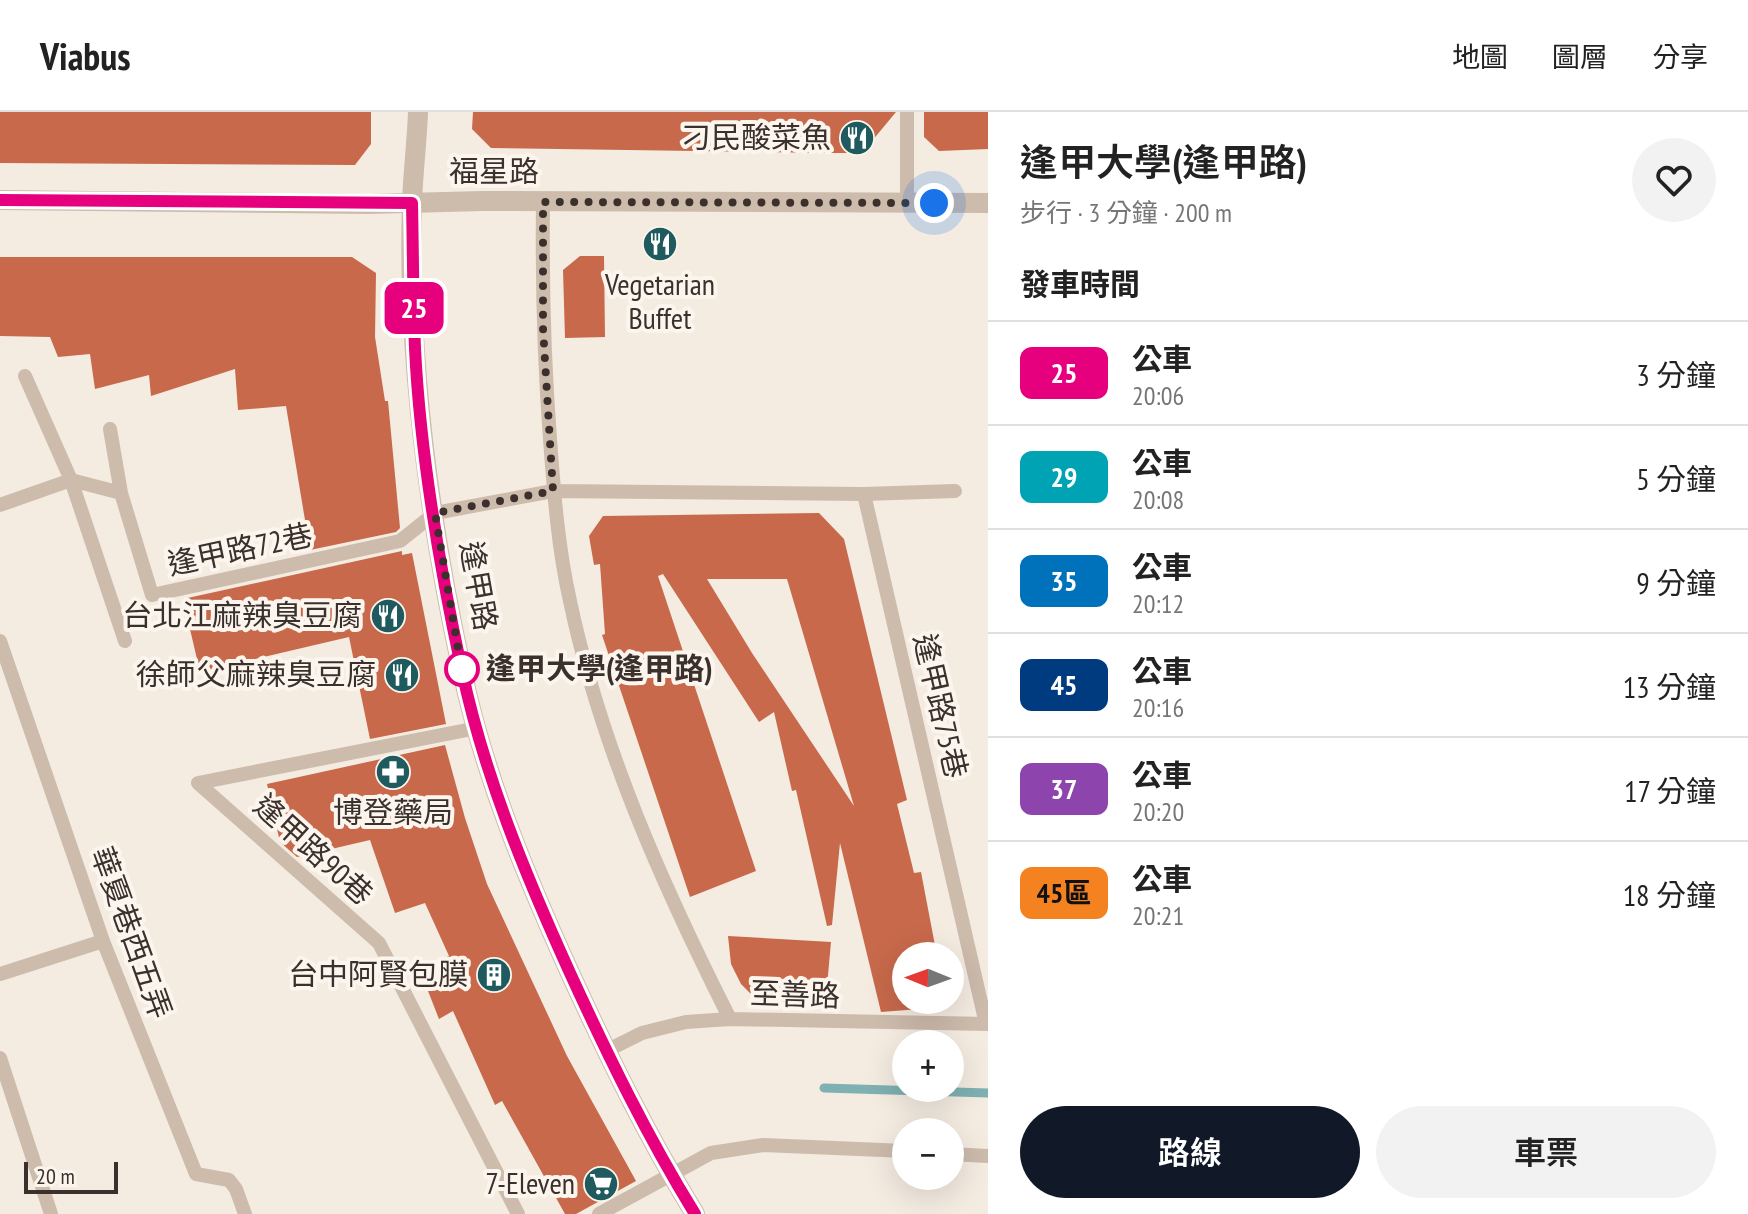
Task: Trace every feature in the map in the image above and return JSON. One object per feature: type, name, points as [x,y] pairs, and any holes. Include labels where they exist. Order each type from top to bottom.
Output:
[{"type":"street","name":"逢甲路","points":[[418,112],[412,203],[416,363],[435,513],[462,672],[505,817],[539,905],[645,1130],[695,1214]]},
{"type":"street","name":"福星路","points":[[0,200],[988,203]]},
{"type":"lane","points":[[907,112],[907,202]]},
{"type":"lane","points":[[543,202],[543,318],[553,491],[569,599],[586,669],[614,756],[674,906],[730,1019]]},
{"type":"lane","points":[[25,376],[71,480],[125,641]]},
{"type":"lane","points":[[0,505],[71,480],[121,493],[110,429]]},
{"type":"lane","points":[[435,513],[553,491],[864,494],[955,491]]},
{"type":"lane","name":"逢甲路72巷","points":[[121,493],[152,595],[400,541],[435,513]]},
{"type":"lane","name":"逢甲路75巷","points":[[864,494],[987,1024]]},
{"type":"lane","name":"華夏巷西五弄","points":[[0,641],[103,941],[196,1174],[229,1180],[236,1189],[245,1214]]},
{"type":"lane","name":"逢甲路90巷","points":[[477,728],[198,783],[379,943],[518,1214]]},
{"type":"lane","points":[[0,974],[103,941]]},
{"type":"lane","name":"至善路","points":[[606,1051],[642,1033],[686,1022],[730,1019],[987,1024]]},
{"type":"lane","points":[[0,1058],[51,1214]]},
{"type":"lane","points":[[599,1214],[711,1153],[763,1145],[892,1150]]},
{"type":"lane","points":[[964,1155],[988,1156]]},
{"type":"building","points":[[0,112],[371,112],[371,144],[355,165],[0,163]]},
{"type":"building","points":[[473,112],[896,112],[862,153],[824,153],[491,148],[472,129]]},
{"type":"building","points":[[924,112],[988,112],[988,149],[939,151],[924,137]]},
{"type":"building","points":[[580,256],[604,256],[605,337],[565,338],[563,270]]},
{"type":"building","points":[[0,257],[352,257],[376,273],[375,337],[385,401],[388,401],[400,528],[396,532],[310,550],[286,406],[238,410],[235,369],[151,396],[149,375],[95,389],[90,354],[58,357],[50,337],[0,336]]},
{"type":"building","points":[[819,513],[844,539],[907,800],[897,804],[914,873],[921,872],[934,942],[892,942],[892,1011],[881,1012],[840,843],[832,925],[827,926],[796,790],[792,791],[774,712],[759,722],[663,574],[658,576],[756,871],[690,897],[602,635],[605,634],[600,564],[594,565],[589,536],[603,516]],"holes":[[[707,579],[787,579],[854,806],[752,653]]]},
{"type":"building","points":[[402,551],[402,555],[412,553],[446,724],[370,739],[349,637],[200,672],[183,599]]},
{"type":"building","points":[[445,745],[487,884],[567,1056],[636,1181],[576,1214],[565,1214],[502,1101],[495,1105],[453,1011],[439,1019],[419,968],[449,956],[425,903],[395,913],[370,840],[297,857],[280,842],[267,784]]},
{"type":"building","points":[[728,936],[831,942],[825,1008],[755,998],[741,984],[731,964]]},
{"type":"waterway","points":[[824,1088],[988,1093]]},
{"type":"bus line","name":"25","points":[[0,200],[412,203],[415,349],[421,418],[451,612],[477,728],[505,817],[539,905],[645,1130],[695,1214]]},
{"type":"place","name":"刁民酸菜魚","points":[[857,138]]},
{"type":"place","name":"Vegetarian Buffet","points":[[660,244]]},
{"type":"place","name":"台北江麻辣臭豆腐","points":[[388,616]]},
{"type":"place","name":"逢甲大學(逢甲路)","points":[[462,669]]},
{"type":"place","name":"徐師父麻辣臭豆腐","points":[[402,675]]},
{"type":"place","name":"博登藥局","points":[[393,772]]},
{"type":"place","name":"台中阿賢包膜","points":[[494,975]]},
{"type":"place","name":"7-Eleven","points":[[601,1184]]},
{"type":"route","points":[[462,669],[462,672],[435,513],[553,491],[542,302],[543,202],[934,203]]}]
